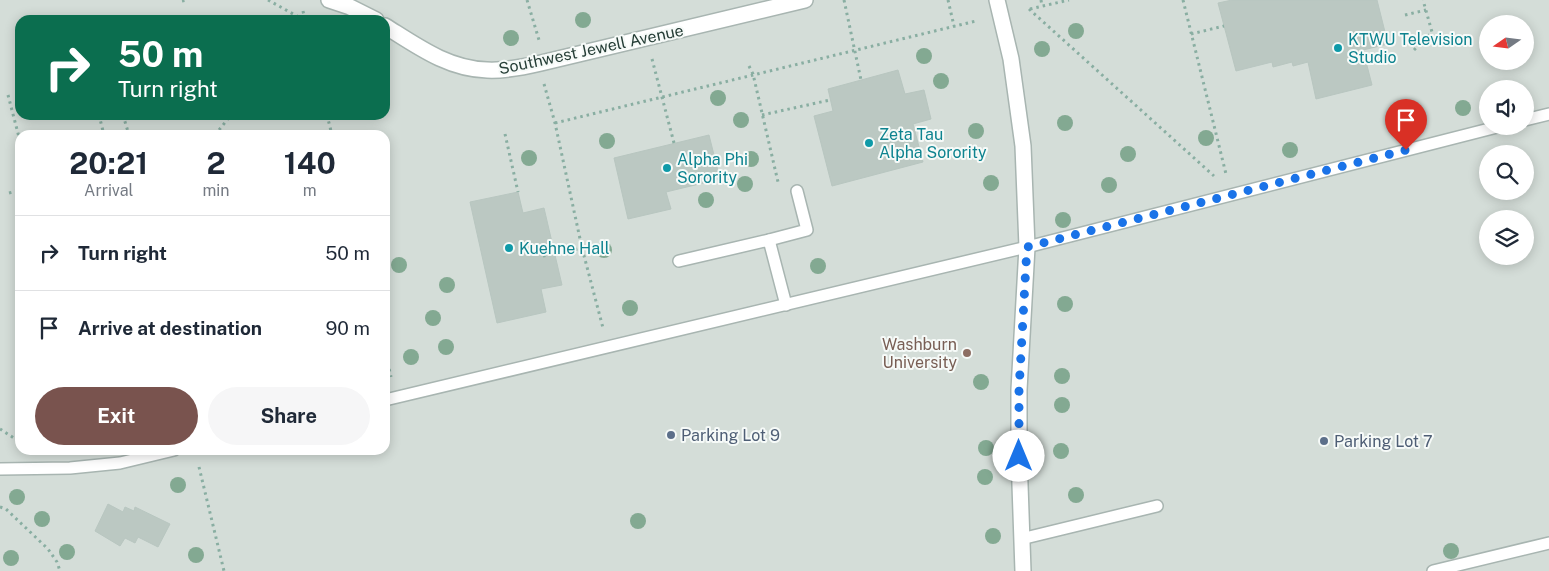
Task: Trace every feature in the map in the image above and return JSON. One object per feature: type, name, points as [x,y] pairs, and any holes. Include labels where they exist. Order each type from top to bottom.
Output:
[{"type":"street","points":[[328,0],[350,7],[366,15]]},
{"type":"street","name":"Southwest Jewell Avenue","points":[[390,29],[434,56],[463,67],[488,70],[512,69],[805,0]]},
{"type":"street","points":[[997,0],[1011,59],[1023,146],[1027,247],[1019,390],[1023,571]]},
{"type":"lane","points":[[1534,118],[1549,114]]},
{"type":"lane","points":[[390,399],[1027,247],[1479,132]]},
{"type":"lane","points":[[679,261],[807,230],[797,191]]},
{"type":"lane","points":[[769,240],[786,305]]},
{"type":"lane","points":[[0,469],[70,468],[120,463],[153,455]]},
{"type":"lane","points":[[1021,539],[1157,506]]},
{"type":"lane","points":[[1433,571],[1549,543]]},
{"type":"path","points":[[182,1],[187,0]]},
{"type":"path","points":[[268,0],[296,15]]},
{"type":"path","points":[[527,0],[540,42]]},
{"type":"path","points":[[844,0],[861,80]]},
{"type":"path","points":[[948,0],[954,26]]},
{"type":"path","points":[[1041,0],[1042,6]]},
{"type":"path","points":[[1069,0],[1029,9],[1214,176]]},
{"type":"path","points":[[1183,0],[1226,174]]},
{"type":"path","points":[[1414,50],[1432,32],[1423,0]]},
{"type":"path","points":[[303,10],[304,15]]},
{"type":"path","points":[[1406,16],[1426,10]]},
{"type":"path","points":[[555,123],[976,20]]},
{"type":"path","points":[[1191,34],[1224,26]]},
{"type":"path","points":[[647,38],[674,143]]},
{"type":"path","points":[[749,66],[779,188]]},
{"type":"path","points":[[543,81],[555,123],[582,248],[604,328]]},
{"type":"path","points":[[8,95],[17,130]]},
{"type":"path","points":[[762,115],[830,100]]},
{"type":"path","points":[[219,130],[227,120]]},
{"type":"path","points":[[505,134],[518,192]]},
{"type":"path","points":[[9,192],[15,191]]},
{"type":"path","points":[[543,256],[582,248]]},
{"type":"path","points":[[390,371],[392,380]]},
{"type":"path","points":[[0,429],[15,439]]},
{"type":"path","points":[[199,467],[224,571]]},
{"type":"path","points":[[0,507],[6,509],[48,549],[57,562],[60,571]]},
{"type":"shaded area","name":"Washburn University","points":[[0,0],[1549,0],[1549,571],[0,571]]},
{"type":"building","name":"KTWU Television Studio","points":[[1232,0],[1377,0],[1388,44],[1363,50],[1372,85],[1316,99],[1308,62],[1293,66],[1292,62],[1273,67],[1272,62],[1236,71],[1218,3]]},
{"type":"building","name":"Zeta Tau Alpha Sorority","points":[[898,70],[905,94],[924,90],[931,119],[913,124],[923,162],[832,186],[814,116],[833,111],[828,89]]},
{"type":"building","name":"Alpha Phi Sorority","points":[[709,135],[720,179],[666,192],[671,209],[628,219],[614,158]]},
{"type":"building","name":"Kuehne Hall","points":[[518,192],[523,213],[544,208],[562,285],[541,289],[546,312],[497,323],[470,202]]},
{"type":"building","points":[[108,504],[123,512],[125,507],[134,511],[135,507],[170,524],[158,547],[138,537],[135,543],[125,538],[120,546],[95,531]]},
{"type":"place","name":"KTWU Television Studio","points":[[1338,48]]},
{"type":"place","name":"Zeta Tau Alpha Sorority","points":[[869,143]]},
{"type":"place","name":"Alpha Phi Sorority","points":[[667,168]]},
{"type":"place","name":"Kuehne Hall","points":[[509,248]]},
{"type":"place","name":"Washburn University","points":[[967,353]]},
{"type":"place","name":"Parking Lot 9","points":[[671,435]]},
{"type":"place","name":"Parking Lot 7","points":[[1324,441]]},
{"type":"route","points":[[1019,456],[1019,390],[1027,247],[1406,150]]}]
